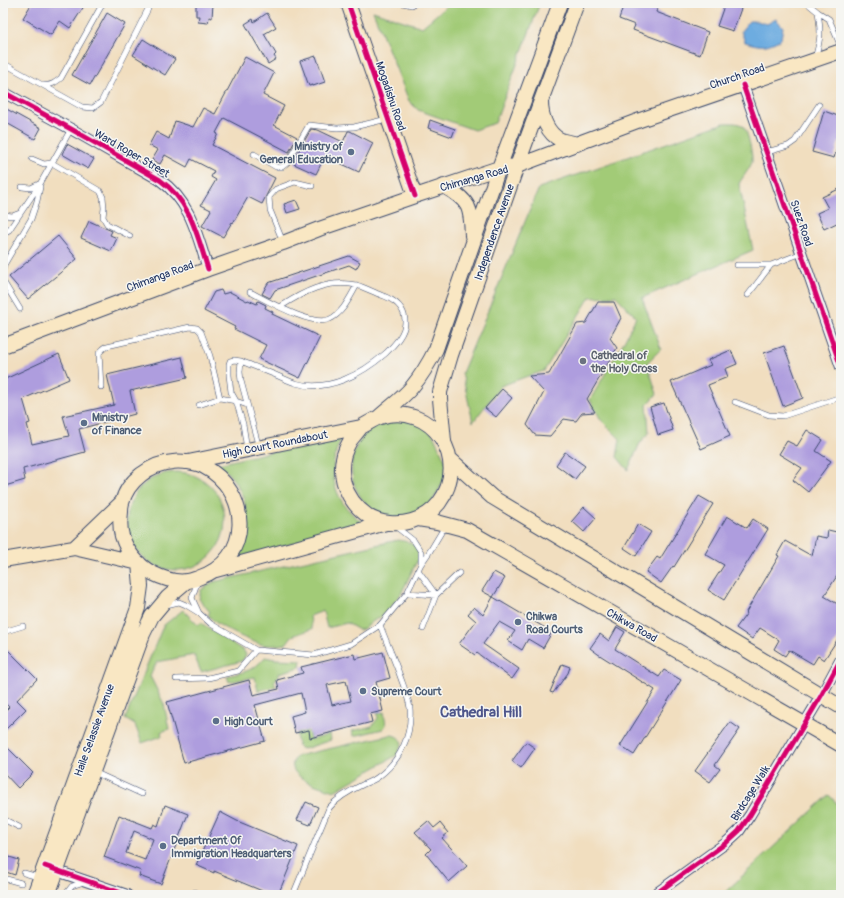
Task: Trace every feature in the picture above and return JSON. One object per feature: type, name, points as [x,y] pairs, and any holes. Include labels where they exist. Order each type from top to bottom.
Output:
[{"type":"main road","name":"Mogadishu Road","points":[[348,3],[415,196]]},
{"type":"main road","name":"Independence Avenue","points":[[379,417],[411,388],[423,373],[436,350],[499,168],[560,3]]},
{"type":"main road","name":"Independence Avenue","points":[[444,442],[440,392],[451,354],[517,166],[577,3]]},
{"type":"main road","name":"Church Road","points":[[517,166],[640,120],[841,51]]},
{"type":"main road","points":[[541,102],[541,110],[545,123],[551,133],[560,140],[577,144]]},
{"type":"main road","name":"Chimanga Road","points":[[3,346],[319,229],[499,168],[517,166]]},
{"type":"main road","points":[[444,186],[460,195],[468,206],[472,217],[472,247]]},
{"type":"main road","name":"High Court Roundabout","points":[[362,427],[188,462],[172,462],[156,466],[141,475],[129,487],[122,502],[120,519],[122,535],[128,551],[149,571],[160,578],[192,580],[216,570],[389,523],[406,523],[418,519],[434,509],[445,495],[451,477],[450,459],[444,442],[435,430],[423,421],[409,415],[394,414],[379,417],[362,427],[350,440],[343,457],[342,474],[346,491],[356,506],[369,517],[389,523]]},
{"type":"main road","points":[[450,459],[492,497],[841,707]]},
{"type":"main road","name":"High Court Roundabout","points":[[188,462],[202,465],[225,483],[233,495],[238,508],[240,522],[234,549],[216,570]]},
{"type":"main road","points":[[74,548],[122,502]]},
{"type":"main road","name":"Chikwa Road","points":[[418,519],[437,522],[467,530],[841,745]]},
{"type":"main road","points":[[3,560],[74,548],[139,563]]},
{"type":"main road","name":"Haile Selassie Avenue","points":[[87,769],[138,608],[141,586],[139,563]]},
{"type":"main road","name":"Haile Selassie Avenue","points":[[34,895],[48,872],[87,769],[143,634],[152,616],[168,597],[192,580]]},
{"type":"main road","name":"Haile Selassie Avenue","points":[[48,872],[48,895]]},
{"type":"street","name":"Suez Road","points":[[743,85],[841,367]]},
{"type":"street","name":"Ward Roper Street","points":[[3,92],[71,129],[168,186],[182,201],[189,214],[208,269]]},
{"type":"street","points":[[821,696],[841,659]]},
{"type":"street","name":"Birdcage Walk","points":[[654,895],[726,843],[739,831],[750,816],[821,696]]},
{"type":"street","points":[[48,872],[87,881],[127,895]]},
{"type":"lane","points":[[43,85],[47,86],[54,84],[61,78],[103,3]]},
{"type":"lane","points":[[3,63],[82,107],[93,108],[100,102],[148,9],[148,3]]},
{"type":"lane","points":[[402,3],[412,5],[415,3]]},
{"type":"lane","points":[[808,3],[829,19],[841,47]]},
{"type":"lane","points":[[814,60],[819,47],[821,31],[818,12]]},
{"type":"lane","points":[[767,152],[788,146],[795,141],[819,105]]},
{"type":"lane","points":[[254,154],[276,167],[282,167],[287,163],[309,125],[337,128],[354,127],[388,119]]},
{"type":"lane","points":[[3,234],[9,230],[40,184],[71,129]]},
{"type":"lane","points":[[32,159],[44,164],[52,163],[100,191],[103,196],[104,208],[102,217],[107,224],[130,236]]},
{"type":"lane","points":[[283,243],[270,210],[269,197],[276,189],[295,182],[312,186]]},
{"type":"lane","points":[[22,187],[31,188],[40,184]]},
{"type":"lane","points":[[3,270],[4,265],[31,219],[37,201],[40,184]]},
{"type":"lane","points":[[5,215],[12,216],[21,213]]},
{"type":"lane","points":[[737,266],[771,265],[802,253]]},
{"type":"lane","points":[[748,295],[771,265]]},
{"type":"lane","points":[[3,281],[20,309]]},
{"type":"lane","points":[[253,449],[242,424],[236,401],[231,392],[229,364],[232,360],[241,361],[295,383],[325,385],[340,381],[374,363],[397,341],[405,321],[404,314],[400,306],[394,301],[357,285],[337,283],[321,286],[307,291],[280,307]]},
{"type":"lane","points":[[250,292],[304,317],[316,321],[326,321],[338,314],[357,285]]},
{"type":"lane","points":[[102,387],[99,353],[102,349],[107,346],[190,327],[197,328],[202,332],[210,356],[220,398]]},
{"type":"lane","points":[[241,361],[240,381],[247,405],[253,449]]},
{"type":"lane","points":[[735,402],[769,415],[783,416],[841,397]]},
{"type":"lane","points":[[199,405],[220,398],[247,405]]},
{"type":"lane","points":[[389,523],[414,541],[421,552],[421,564]]},
{"type":"lane","points":[[161,606],[179,602],[199,613],[211,624],[256,650],[314,655],[351,644],[380,625],[407,593],[421,564],[442,531],[452,526]]},
{"type":"lane","points":[[418,570],[436,595]]},
{"type":"lane","points":[[423,629],[436,595],[459,573]]},
{"type":"lane","points":[[192,580],[192,598],[199,613]]},
{"type":"lane","points":[[407,593],[436,595]]},
{"type":"lane","points":[[293,895],[329,808],[333,802],[357,787],[377,778],[391,766],[400,754],[406,741],[409,729],[410,707],[407,695],[380,625]]},
{"type":"lane","points":[[3,632],[23,626]]},
{"type":"lane","points":[[176,679],[208,678],[238,671],[256,650]]},
{"type":"lane","points":[[87,769],[142,794]]},
{"type":"lane","points":[[3,819],[19,827]]},
{"type":"lane","points":[[24,873],[48,872]]},
{"type":"lane","points":[[3,878],[21,883]]},
{"type":"lane","points":[[65,895],[72,886],[87,881]]},
{"type":"lane","points":[[195,892],[203,895]]},
{"type":"green space","points":[[449,3],[540,3],[495,123],[474,130],[418,110],[409,101],[373,11],[422,27]]},
{"type":"green space","points":[[724,123],[736,123],[743,126],[750,144],[752,162],[739,184],[753,250],[642,298],[661,349],[647,363],[657,394],[647,405],[649,433],[640,443],[628,470],[617,457],[620,439],[601,420],[590,400],[622,345],[636,317],[616,296],[590,297],[544,371],[501,386],[473,422],[462,373],[539,188]]},
{"type":"green space","points":[[404,419],[430,429],[450,470],[428,509],[402,518],[377,512],[365,503],[357,491],[352,477],[352,462],[356,448],[364,435],[377,425]]},
{"type":"green space","points":[[343,435],[337,448],[334,461],[333,474],[335,486],[339,497],[346,507],[355,517],[367,525],[235,558],[246,530],[246,509],[239,489],[226,471],[218,464]]},
{"type":"green space","points":[[176,472],[195,476],[211,486],[221,502],[225,521],[221,540],[211,556],[195,566],[176,570],[157,566],[141,556],[131,540],[127,521],[131,502],[141,486],[157,476]]},
{"type":"green space","points":[[398,540],[415,546],[418,551],[418,559],[401,594],[386,613],[363,629],[359,630],[347,623],[327,628],[323,611],[310,616],[312,629],[292,636],[286,644],[264,645],[236,634],[216,622],[208,614],[210,612],[199,599],[201,590],[213,582]]},
{"type":"green space","points":[[183,610],[198,625],[201,623],[244,651],[246,655],[242,661],[201,672],[194,655],[157,662],[150,676],[164,704],[169,729],[161,732],[162,736],[142,743],[135,725],[125,719],[164,625]]},
{"type":"green space","points":[[265,657],[301,660],[300,667],[279,673],[274,682],[276,686],[258,691],[255,677],[229,682],[227,676],[253,668]]},
{"type":"green space","points":[[384,712],[386,725],[383,729],[354,736],[352,731],[372,726],[378,718],[377,714]]},
{"type":"green space","points":[[308,731],[311,740],[330,734],[331,740],[304,749],[300,748],[298,746],[296,734]]},
{"type":"green space","points":[[390,735],[398,737],[402,743],[397,755],[334,791],[304,780],[294,769],[293,763],[297,756]]},
{"type":"green space","points":[[829,795],[841,808],[841,895],[722,895]]},
{"type":"water","points":[[776,19],[783,27],[781,39],[771,44],[764,45],[756,45],[745,42],[741,31],[749,21],[757,21],[767,24]]},
{"type":"building","points":[[32,3],[86,3],[70,28],[60,21],[51,35],[23,18]]},
{"type":"building","points":[[196,3],[213,3],[212,18],[209,17],[208,23],[198,22],[199,16],[196,16]]},
{"type":"building","points":[[624,3],[656,3],[655,6],[658,7],[656,12],[708,32],[700,55],[633,30],[635,25],[619,19]]},
{"type":"building","points":[[725,3],[743,3],[733,31],[717,26]]},
{"type":"building","points":[[107,13],[125,24],[90,85],[72,75]]},
{"type":"building","points":[[267,13],[276,27],[264,34],[276,54],[274,56],[276,59],[268,64],[245,24],[253,19],[254,22]]},
{"type":"building","points":[[143,39],[175,59],[165,75],[133,55]]},
{"type":"building","points":[[316,56],[325,82],[309,86],[300,61]]},
{"type":"building","points":[[245,57],[274,73],[263,95],[284,106],[274,125],[297,137],[289,152],[224,118],[216,133],[218,134],[212,145],[275,178],[262,204],[248,197],[223,237],[202,226],[211,210],[201,205],[216,180],[211,177],[214,171],[191,159],[187,167],[165,155],[160,164],[152,160],[158,150],[149,145],[156,132],[169,139],[175,121],[193,127],[203,108],[215,114]]},
{"type":"building","points":[[3,107],[41,128],[35,139],[3,121]]},
{"type":"building","points":[[824,111],[841,117],[841,143],[839,142],[834,158],[812,152]]},
{"type":"building","points":[[430,120],[455,129],[452,137],[428,128]]},
{"type":"building","name":"Ministry of General Education","points":[[311,129],[318,130],[343,142],[348,131],[350,131],[373,143],[359,172],[325,156],[316,174],[294,164],[298,157],[296,156]]},
{"type":"building","points":[[67,144],[94,159],[88,169],[62,154]]},
{"type":"building","points":[[841,188],[841,221],[824,229],[817,213],[828,208],[822,197]]},
{"type":"building","points":[[296,200],[300,209],[287,213],[284,204]]},
{"type":"building","points":[[89,221],[112,231],[110,235],[117,238],[111,251],[81,238]]},
{"type":"building","points":[[58,236],[77,259],[28,299],[9,277]]},
{"type":"building","points":[[349,256],[360,262],[356,269],[349,265],[275,290],[270,298],[262,294],[268,283]]},
{"type":"building","points":[[221,290],[223,294],[230,292],[247,301],[248,300],[257,304],[258,301],[266,305],[265,308],[273,312],[272,314],[320,337],[300,378],[259,359],[266,345],[234,329],[235,327],[204,311],[214,292]]},
{"type":"building","name":"Cathedral of the Holy Cross","points":[[598,302],[614,302],[621,318],[610,338],[617,348],[587,399],[595,412],[582,413],[576,421],[564,419],[550,436],[535,435],[527,425],[544,392],[529,376],[549,374],[577,324],[586,323]]},
{"type":"building","points":[[784,346],[803,398],[783,406],[764,353]]},
{"type":"building","points":[[731,350],[737,364],[725,369],[728,377],[708,385],[730,436],[701,449],[671,382],[711,365],[708,360]]},
{"type":"building","name":"Ministry of Finance","points":[[59,354],[69,379],[23,399],[30,423],[27,424],[32,444],[69,436],[63,416],[114,405],[107,375],[182,357],[187,378],[130,391],[135,414],[79,429],[85,452],[23,469],[25,480],[5,486],[3,476],[3,380]]},
{"type":"building","points":[[502,389],[512,398],[496,417],[485,408]]},
{"type":"building","points":[[664,403],[673,430],[658,435],[650,407]]},
{"type":"building","points":[[807,430],[823,440],[816,451],[831,461],[808,492],[793,480],[802,468],[779,454],[787,441],[797,446]]},
{"type":"building","points":[[565,452],[585,466],[575,479],[556,465]]},
{"type":"building","points":[[699,496],[713,504],[674,567],[673,566],[661,583],[646,572],[657,557],[660,559]]},
{"type":"building","points":[[584,507],[596,518],[584,532],[572,521]]},
{"type":"building","points":[[727,516],[747,528],[753,519],[768,529],[724,600],[708,590],[724,565],[705,554]]},
{"type":"building","points":[[638,524],[651,532],[636,556],[624,548]]},
{"type":"building","points":[[828,530],[841,533],[841,577],[837,576],[824,596],[841,606],[841,634],[824,660],[818,656],[813,664],[789,650],[785,656],[774,649],[779,640],[760,628],[752,639],[736,628],[747,613],[746,612],[779,556],[777,555],[785,541],[812,556],[816,536],[827,538]]},
{"type":"building","points":[[494,572],[505,578],[493,597],[482,591]]},
{"type":"building","points":[[493,597],[552,632],[543,648],[528,639],[522,650],[508,641],[515,631],[499,622],[483,644],[519,669],[512,679],[477,653],[475,655],[459,644],[476,621],[468,614],[474,607],[483,615]]},
{"type":"building","points":[[617,627],[625,632],[615,649],[659,677],[664,670],[681,680],[634,755],[620,746],[655,690],[590,648],[600,634],[609,641]]},
{"type":"building","points":[[8,650],[37,679],[17,700],[26,709],[3,732],[3,713],[9,707],[3,701],[3,655]]},
{"type":"building","points":[[383,652],[390,678],[376,682],[383,711],[370,714],[372,722],[310,738],[309,730],[295,733],[291,716],[305,712],[301,693],[255,705],[265,741],[184,763],[167,702],[249,680],[253,695],[279,689],[277,680],[303,673],[301,667],[354,654],[355,659]],"holes":[[[346,681],[351,701],[332,705],[327,685]]]},
{"type":"building","points":[[562,664],[570,667],[568,673],[553,693],[550,692]]},
{"type":"building","points":[[730,722],[740,729],[715,765],[720,769],[710,782],[695,771]]},
{"type":"building","points":[[526,742],[535,748],[521,768],[512,761]]},
{"type":"building","points":[[3,743],[33,773],[18,788],[3,772]]},
{"type":"building","points":[[306,802],[318,807],[310,825],[297,820]]},
{"type":"building","name":"Department Of Immigration Headquarters","points":[[165,805],[188,814],[161,884],[139,876],[141,871],[104,857],[119,815],[152,828],[154,824],[158,826]],"holes":[[[134,831],[153,839],[145,860],[126,853]]]},
{"type":"building","points":[[220,812],[237,821],[298,846],[278,895],[272,895],[196,865]]},
{"type":"building","points":[[428,821],[434,828],[440,823],[448,833],[442,838],[467,866],[449,882],[426,854],[431,849],[415,832]]},
{"type":"building","points":[[3,855],[19,860],[15,875],[3,871]]},
{"type":"cycle path","points":[[348,3],[415,196]]},
{"type":"cycle path","points":[[743,85],[841,367]]},
{"type":"cycle path","points":[[3,92],[160,180],[171,189],[179,198],[192,220],[208,269]]},
{"type":"cycle path","points":[[654,895],[726,843],[739,831],[821,696],[841,659]]},
{"type":"cycle path","points":[[45,866],[127,895]]},
{"type":"place","name":"Ministry of General Education","points":[[351,152]]},
{"type":"place","name":"Cathedral of the Holy Cross","points":[[583,361]]},
{"type":"place","name":"Ministry of Finance","points":[[84,423]]},
{"type":"place","name":"Chikwa Road Courts","points":[[518,622]]},
{"type":"place","name":"Supreme Court","points":[[363,691]]},
{"type":"place","name":"High Court","points":[[216,721]]},
{"type":"place","name":"Department Of Immigration Headquarters","points":[[163,846]]},
{"type":"district","name":"Cathedral Hill","points":[[481,712]]}]
